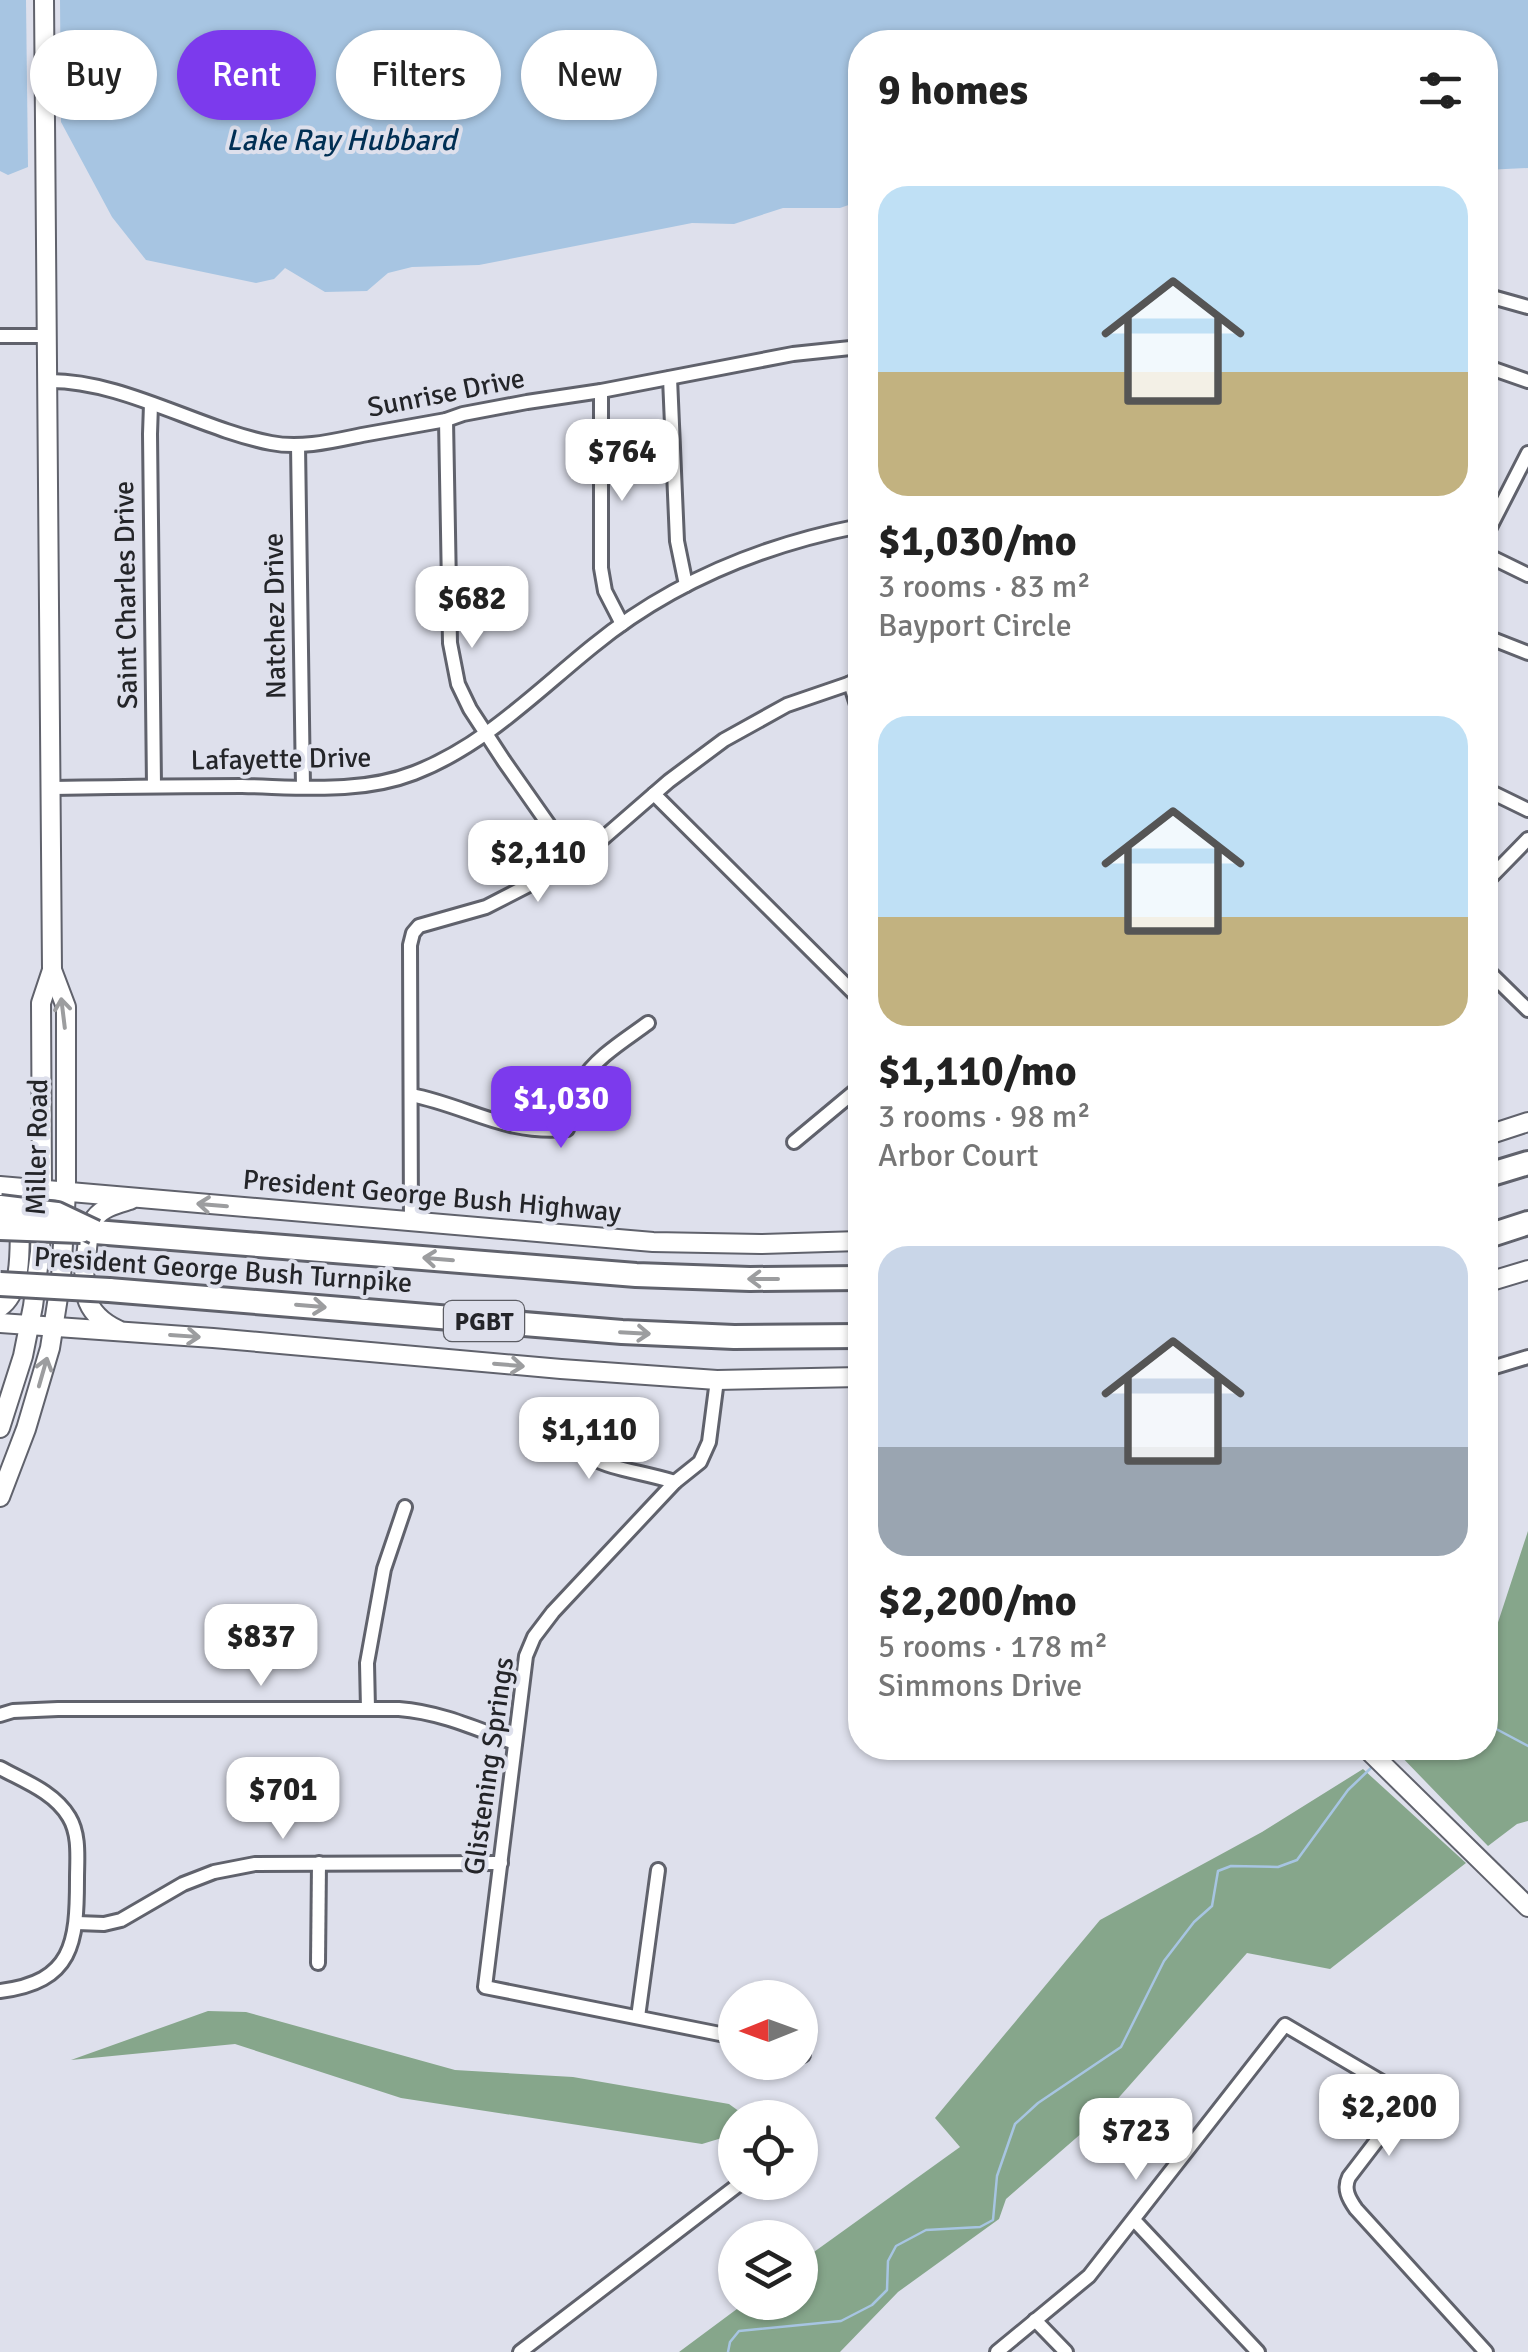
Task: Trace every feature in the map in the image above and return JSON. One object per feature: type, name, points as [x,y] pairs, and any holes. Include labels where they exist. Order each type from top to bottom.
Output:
[{"type":"highway","points":[[1498,1172],[1528,1163]]},
{"type":"highway","points":[[0,1207],[57,1214],[104,1233]]},
{"type":"highway","points":[[1498,1232],[1528,1224]]},
{"type":"highway","name":"President George Bush Turnpike","points":[[0,1228],[636,1275],[848,1278]]},
{"type":"highway","name":"President George Bush Turnpike","points":[[0,1284],[640,1333],[848,1336]]},
{"type":"main road","name":"Miller Road","points":[[0,1428],[23,1356],[40,1252],[41,1002],[52,970],[44,0]]},
{"type":"main road","name":"Miller Road","points":[[0,1497],[26,1429],[50,1348],[61,1278],[66,1192],[66,1007],[52,970]]},
{"type":"main road","points":[[1498,1132],[1528,1122]]},
{"type":"main road","name":"President George Bush Highway","points":[[0,1189],[654,1242],[848,1241]]},
{"type":"main road","points":[[0,1189],[15,1208],[20,1224],[17,1275],[8,1302],[0,1307]]},
{"type":"main road","points":[[120,1332],[104,1324],[86,1300],[86,1250],[90,1226],[98,1214],[135,1198]]},
{"type":"main road","points":[[1498,1279],[1528,1270]]},
{"type":"main road","points":[[0,1323],[717,1380],[848,1377]]},
{"type":"main road","points":[[1378,1760],[1528,1907]]},
{"type":"street","points":[[1498,299],[1528,307]]},
{"type":"street","points":[[0,336],[48,336]]},
{"type":"street","name":"Sunrise Drive","points":[[48,382],[80,383],[248,437],[298,445],[792,354],[848,347]]},
{"type":"street","points":[[1498,373],[1528,381]]},
{"type":"street","points":[[670,378],[677,541],[686,585]]},
{"type":"street","points":[[601,390],[600,568],[604,591],[622,624]]},
{"type":"street","name":"Saint Charles Drive","points":[[151,404],[154,786]]},
{"type":"street","points":[[446,420],[452,664],[470,709],[576,859]]},
{"type":"street","name":"Natchez Drive","points":[[298,445],[303,787]]},
{"type":"street","points":[[1498,512],[1528,453]]},
{"type":"street","name":"Lafayette Drive","points":[[52,788],[303,787],[368,785],[392,780],[436,763],[486,733],[622,624],[686,585],[776,546],[848,529]]},
{"type":"street","points":[[1498,560],[1528,575]]},
{"type":"street","points":[[1498,641],[1528,653]]},
{"type":"street","points":[[411,1222],[410,946],[419,926],[486,907],[576,859],[724,740],[786,705],[848,684]]},
{"type":"street","points":[[654,794],[848,987]]},
{"type":"street","points":[[1498,795],[1528,810]]},
{"type":"street","points":[[1498,869],[1528,839]]},
{"type":"street","points":[[1498,981],[1528,1010]]},
{"type":"street","points":[[411,1095],[434,1099],[508,1126],[568,1129],[576,1096],[589,1072],[648,1023]]},
{"type":"street","points":[[794,1142],[848,1097]]},
{"type":"street","points":[[1498,1366],[1528,1356]]},
{"type":"street","name":"Glistening Springs","points":[[638,2017],[486,1987],[515,1742],[526,1656],[534,1637],[675,1482],[700,1462],[708,1442],[717,1380]]},
{"type":"street","points":[[546,1414],[563,1438],[601,1465],[675,1482]]},
{"type":"street","points":[[368,1709],[367,1664],[384,1570],[405,1506]]},
{"type":"street","points":[[0,1715],[58,1710],[424,1711],[515,1742]]},
{"type":"street","points":[[0,1768],[50,1795],[72,1820],[76,1838],[77,1923],[68,1956],[53,1972],[36,1983],[0,1991]]},
{"type":"street","points":[[77,1923],[122,1920],[184,1884],[214,1872],[255,1864],[501,1862]]},
{"type":"street","points":[[318,1963],[319,1864]]},
{"type":"street","points":[[658,1870],[638,2017],[718,2033]]},
{"type":"street","points":[[997,2352],[1089,2276],[1285,2025],[1404,2094],[1402,2110],[1346,2183],[1348,2194],[1356,2209],[1486,2352]]},
{"type":"street","points":[[520,2352],[718,2200]]},
{"type":"street","points":[[1134,2220],[1258,2352]]},
{"type":"street","points":[[1035,2320],[1066,2352]]},
{"type":"green space","points":[[1528,1531],[1528,1821],[1517,1824],[1488,1846],[1405,1760],[1498,1760],[1498,1622]]},
{"type":"green space","points":[[1363,1769],[1466,1863],[1330,1969],[1247,1953],[1106,2112],[1006,2199],[999,2219],[898,2292],[840,2352],[679,2352],[722,2320],[818,2320],[818,2249],[960,2147],[935,2118],[1100,1920],[1262,1832]]},
{"type":"green space","points":[[208,2011],[246,2012],[455,2070],[573,2077],[718,2102],[718,2139],[702,2144],[401,2098],[235,2044],[71,2060]]},
{"type":"water","points":[[0,0],[26,0],[28,167],[8,175],[0,171]]},
{"type":"water","name":"Lake Ray Hubbard","points":[[60,0],[1528,0],[1528,168],[1498,169],[1498,30],[848,30],[848,205],[840,208],[783,208],[734,224],[692,223],[479,265],[412,267],[388,273],[367,291],[325,292],[285,268],[274,279],[256,283],[146,260],[112,217],[61,120],[157,120],[157,30],[60,30]]},
{"type":"waterway","points":[[1498,1730],[1528,1746]]},
{"type":"waterway","points":[[728,2352],[739,2331],[841,2321],[872,2305],[887,2290],[888,2261],[896,2246],[926,2230],[980,2227],[993,2220],[997,2176],[1015,2124],[1038,2103],[1121,2047],[1164,1961],[1194,1922],[1212,1906],[1218,1871],[1231,1866],[1278,1867],[1297,1860],[1348,1790],[1372,1767]]}]
